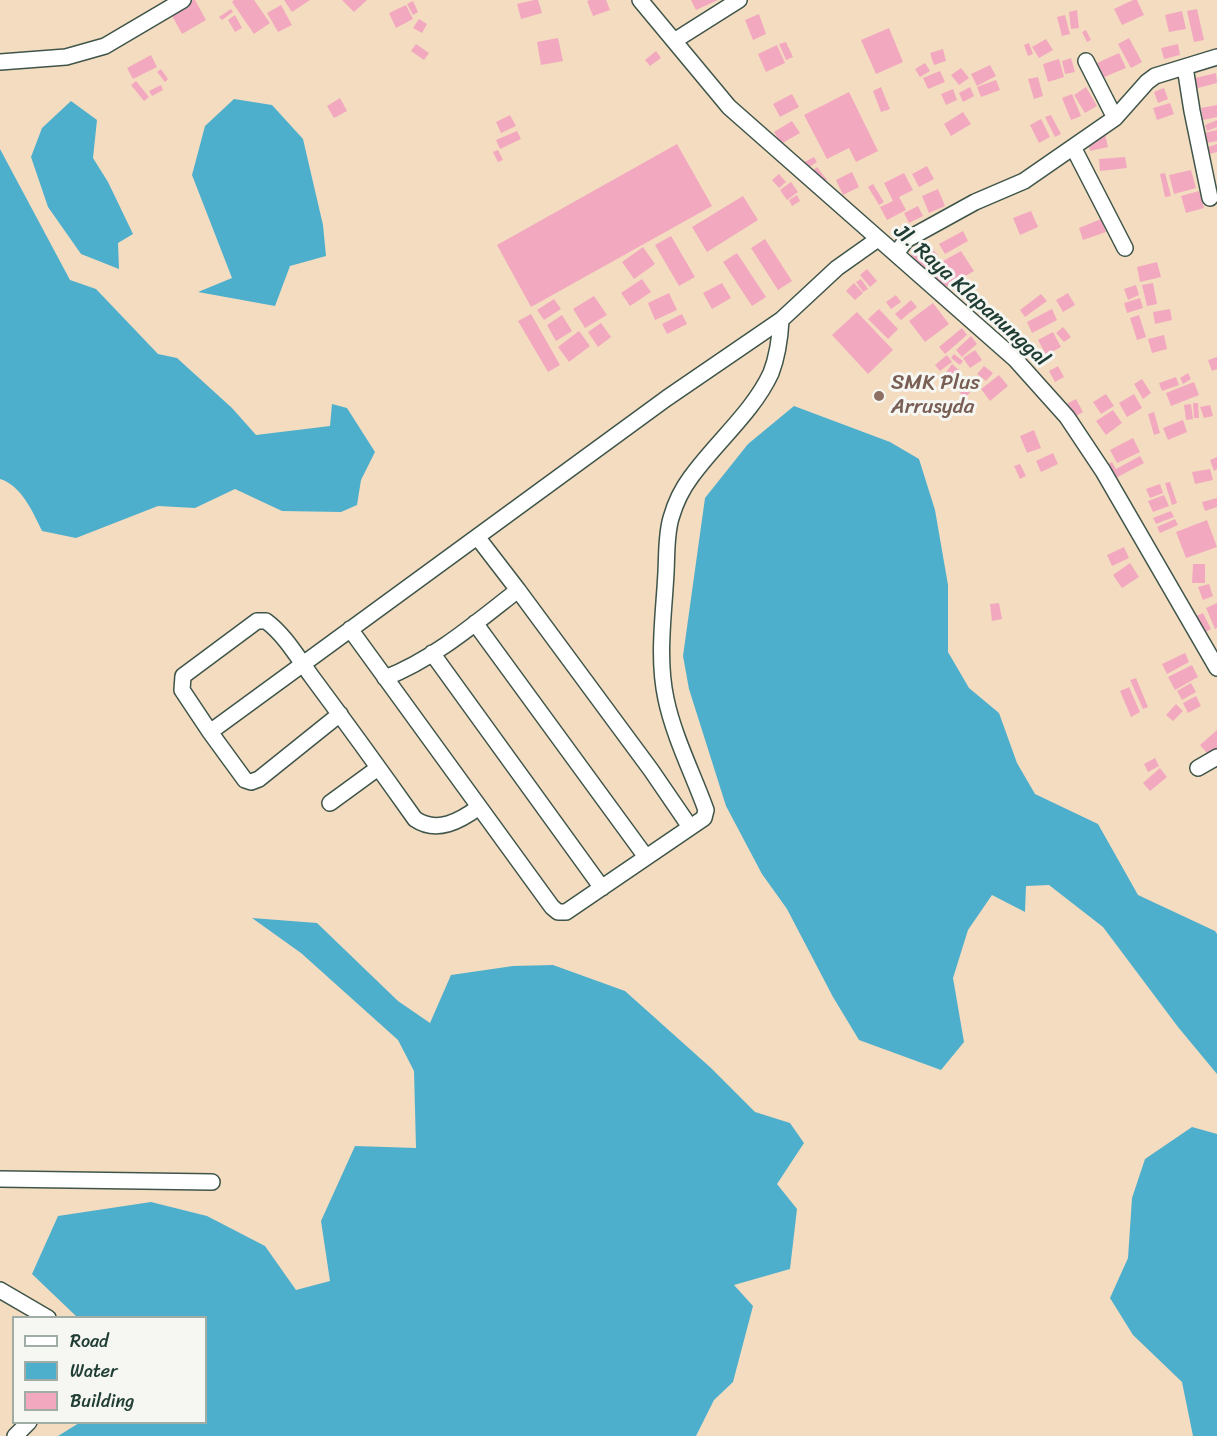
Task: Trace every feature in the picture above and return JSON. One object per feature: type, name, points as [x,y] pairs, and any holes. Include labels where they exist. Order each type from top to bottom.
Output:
[{"type":"street","points":[[0,62],[66,57],[105,46],[183,0]]},
{"type":"street","name":"Jl. Raya Klapanunggal","points":[[640,0],[729,107],[1015,359],[1066,417],[1103,471],[1217,668]]},
{"type":"street","points":[[674,40],[739,0]]},
{"type":"street","points":[[896,254],[906,240],[975,202],[1024,181],[1115,118],[1155,76],[1217,57]]},
{"type":"street","points":[[1086,61],[1115,118]]},
{"type":"street","points":[[1185,67],[1210,198]]},
{"type":"street","points":[[1073,147],[1125,248]]},
{"type":"street","points":[[210,732],[667,399],[781,320],[837,268],[878,239]]},
{"type":"street","points":[[350,629],[552,907],[558,912],[566,912],[704,818],[706,810],[674,725],[662,675],[662,635],[671,518],[681,492],[690,477],[750,404],[770,374],[779,344],[781,320]]},
{"type":"street","points":[[478,538],[651,770],[690,827]]},
{"type":"street","points":[[385,678],[418,663],[518,590]]},
{"type":"street","points":[[340,714],[258,779],[251,782],[245,780],[182,690],[183,676],[257,621],[266,621],[340,714],[415,819],[424,825],[449,824],[462,819],[479,807]]},
{"type":"street","points":[[475,623],[646,857]]},
{"type":"street","points":[[432,652],[602,888]]},
{"type":"street","points":[[1198,768],[1217,757]]},
{"type":"street","points":[[330,803],[378,768]]},
{"type":"street","points":[[0,1179],[212,1182]]},
{"type":"street","points":[[0,1290],[46,1316]]},
{"type":"street","points":[[15,1436],[27,1424]]},
{"type":"water","points":[[234,99],[272,105],[303,139],[323,225],[326,256],[290,266],[275,306],[198,292],[232,278],[192,175],[205,126]]},
{"type":"water","points":[[71,101],[97,120],[93,158],[108,182],[133,234],[118,243],[119,269],[81,254],[48,207],[31,157],[42,128]]},
{"type":"water","points":[[0,149],[70,280],[96,289],[158,354],[177,358],[232,408],[256,435],[330,426],[332,404],[347,408],[375,452],[361,480],[357,505],[341,512],[282,511],[235,489],[195,508],[158,506],[76,538],[42,531],[20,493],[0,479]]},
{"type":"water","points":[[794,406],[890,442],[919,459],[935,510],[948,585],[948,652],[969,688],[999,713],[1017,763],[1035,794],[1098,824],[1138,895],[1215,931],[1217,934],[1217,1074],[1178,1027],[1103,927],[1049,885],[1026,886],[1025,912],[992,895],[968,930],[953,978],[964,1042],[941,1070],[859,1040],[833,997],[787,909],[762,874],[726,806],[689,689],[683,656],[705,498],[748,444]]},
{"type":"water","points":[[252,918],[317,923],[398,1001],[430,1023],[451,975],[513,966],[553,965],[625,991],[711,1068],[755,1112],[790,1123],[804,1143],[777,1184],[797,1209],[790,1269],[734,1285],[753,1306],[733,1382],[714,1400],[696,1436],[58,1436],[77,1424],[207,1424],[207,1316],[76,1316],[32,1274],[58,1216],[151,1202],[207,1216],[265,1246],[296,1290],[330,1281],[321,1221],[355,1146],[416,1148],[414,1071],[398,1040],[301,953]]},
{"type":"water","points":[[1192,1127],[1217,1134],[1217,1436],[1193,1436],[1182,1382],[1133,1335],[1110,1298],[1128,1258],[1132,1198],[1145,1159]]},
{"type":"building","points":[[190,0],[195,0],[206,20],[182,34],[170,12]]},
{"type":"building","points":[[234,0],[254,0],[270,23],[254,34],[232,2]]},
{"type":"building","points":[[284,0],[310,0],[292,12]]},
{"type":"building","points":[[342,0],[367,0],[354,12]]},
{"type":"building","points":[[538,0],[542,13],[521,19],[517,4]]},
{"type":"building","points":[[606,0],[610,10],[593,16],[587,1]]},
{"type":"building","points":[[691,0],[718,0],[696,10]]},
{"type":"building","points":[[1137,0],[1144,15],[1122,25],[1114,9]]},
{"type":"building","points":[[413,1],[418,12],[413,15],[407,4]]},
{"type":"building","points":[[281,5],[292,25],[278,32],[267,13]]},
{"type":"building","points":[[406,5],[413,19],[396,28],[389,13]]},
{"type":"building","points":[[231,9],[233,12],[222,20],[219,17]]},
{"type":"building","points":[[1197,9],[1204,40],[1194,42],[1187,11]]},
{"type":"building","points":[[1077,10],[1079,28],[1071,29],[1069,12]]},
{"type":"building","points":[[1182,11],[1186,29],[1169,32],[1165,15]]},
{"type":"building","points":[[759,14],[766,34],[753,40],[745,20]]},
{"type":"building","points":[[235,15],[242,28],[235,32],[228,20]]},
{"type":"building","points":[[1065,15],[1070,34],[1062,36],[1057,17]]},
{"type":"building","points":[[419,19],[427,24],[422,33],[413,28]]},
{"type":"building","points":[[889,28],[903,62],[876,74],[861,40]]},
{"type":"building","points":[[1086,30],[1091,40],[1087,42],[1082,32]]},
{"type":"building","points":[[558,38],[563,61],[541,65],[537,42]]},
{"type":"building","points":[[1129,38],[1142,62],[1131,68],[1118,44]]},
{"type":"building","points":[[1046,39],[1053,50],[1039,58],[1032,47]]},
{"type":"building","points":[[786,42],[793,57],[786,60],[779,44]]},
{"type":"building","points":[[1029,43],[1033,54],[1028,56],[1024,45]]},
{"type":"building","points":[[416,44],[429,53],[424,60],[411,51]]},
{"type":"building","points":[[1178,44],[1180,55],[1164,59],[1161,48]]},
{"type":"building","points":[[777,45],[785,63],[766,72],[758,54]]},
{"type":"building","points":[[943,49],[946,61],[934,65],[930,53]]},
{"type":"building","points":[[656,51],[661,58],[650,66],[645,60]]},
{"type":"building","points":[[1119,53],[1126,68],[1102,78],[1095,64]]},
{"type":"building","points":[[151,55],[157,67],[133,79],[127,68]]},
{"type":"building","points":[[1071,58],[1075,72],[1065,74],[1062,61]]},
{"type":"building","points":[[1059,59],[1064,77],[1048,82],[1043,64]]},
{"type":"building","points":[[925,63],[930,71],[920,77],[915,69]]},
{"type":"building","points":[[990,65],[996,76],[977,86],[971,74]]},
{"type":"building","points":[[961,68],[969,78],[959,85],[951,75]]},
{"type":"building","points":[[161,69],[168,79],[165,82],[157,72]]},
{"type":"building","points":[[940,71],[945,82],[928,89],[923,78]]},
{"type":"building","points":[[1216,73],[1217,83],[1194,89],[1191,79]]},
{"type":"building","points":[[1038,77],[1043,96],[1034,99],[1028,79]]},
{"type":"building","points":[[996,80],[1000,90],[981,97],[977,87]]},
{"type":"building","points":[[136,81],[149,97],[144,101],[131,85]]},
{"type":"building","points":[[161,85],[163,90],[152,96],[149,91]]},
{"type":"building","points":[[881,87],[890,109],[881,112],[873,91]]},
{"type":"building","points":[[970,87],[974,96],[963,102],[959,93]]},
{"type":"building","points":[[1086,87],[1097,106],[1085,113],[1074,95]]},
{"type":"building","points":[[1164,88],[1168,99],[1158,103],[1154,92]]},
{"type":"building","points":[[953,89],[957,100],[946,105],[941,94]]},
{"type":"building","points":[[849,92],[878,151],[856,162],[849,148],[827,159],[804,115]]},
{"type":"building","points":[[792,94],[799,107],[780,117],[773,104]]},
{"type":"building","points":[[1072,94],[1081,116],[1071,120],[1062,98]]},
{"type":"building","points":[[340,98],[347,111],[334,118],[327,106]]},
{"type":"building","points":[[1170,103],[1174,114],[1157,120],[1153,108]]},
{"type":"building","points":[[1217,105],[1217,117],[1203,120],[1201,108]]},
{"type":"building","points":[[963,112],[971,124],[951,136],[944,124]]},
{"type":"building","points":[[510,115],[516,126],[501,133],[496,122]]},
{"type":"building","points":[[1051,115],[1061,134],[1055,137],[1045,117]]},
{"type":"building","points":[[1041,119],[1050,137],[1039,143],[1030,125]]},
{"type":"building","points":[[1217,120],[1217,127],[1207,131],[1205,125]]},
{"type":"building","points":[[792,121],[800,133],[781,144],[774,132]]},
{"type":"building","points":[[1217,130],[1217,141],[1207,143],[1204,133]]},
{"type":"building","points":[[517,131],[521,139],[500,149],[496,140]]},
{"type":"building","points":[[1105,134],[1108,147],[1090,151],[1087,138]]},
{"type":"building","points":[[677,144],[712,206],[531,307],[497,245]]},
{"type":"building","points":[[1217,144],[1217,152],[1210,154],[1208,147]]},
{"type":"building","points":[[498,150],[503,160],[498,162],[493,152]]},
{"type":"building","points":[[814,157],[817,162],[805,170],[801,164]]},
{"type":"building","points":[[1125,157],[1127,168],[1100,171],[1099,159]]},
{"type":"building","points":[[927,166],[934,179],[919,187],[912,174]]},
{"type":"building","points":[[817,167],[827,180],[819,187],[809,174]]},
{"type":"building","points":[[1191,170],[1196,188],[1174,194],[1169,175]]},
{"type":"building","points":[[852,172],[859,187],[843,195],[836,180]]},
{"type":"building","points":[[904,173],[913,190],[899,197],[906,210],[887,220],[880,207],[893,201],[884,183]]},
{"type":"building","points":[[1165,173],[1171,196],[1165,197],[1160,174]]},
{"type":"building","points":[[779,174],[786,182],[779,188],[772,180]]},
{"type":"building","points":[[791,182],[798,192],[787,200],[780,190]]},
{"type":"building","points":[[873,184],[884,202],[879,205],[868,187]]},
{"type":"building","points":[[938,189],[945,206],[929,213],[922,196]]},
{"type":"building","points":[[1199,191],[1204,208],[1186,213],[1181,196]]},
{"type":"building","points":[[797,195],[800,201],[792,206],[789,200]]},
{"type":"building","points":[[743,196],[758,220],[707,252],[692,227]]},
{"type":"building","points":[[918,206],[923,216],[909,223],[904,213]]},
{"type":"building","points":[[1031,211],[1038,227],[1020,235],[1013,218]]},
{"type":"building","points":[[1101,219],[1106,232],[1083,240],[1079,228]]},
{"type":"building","points":[[963,231],[968,241],[945,254],[939,244]]},
{"type":"building","points":[[671,236],[695,277],[679,286],[655,245]]},
{"type":"building","points":[[765,239],[792,281],[778,290],[751,248]]},
{"type":"building","points":[[925,242],[938,255],[924,268],[911,255]]},
{"type":"building","points":[[643,247],[655,264],[634,279],[622,262]]},
{"type":"building","points":[[961,251],[974,271],[939,291],[927,270]]},
{"type":"building","points":[[737,253],[766,297],[752,306],[723,262]]},
{"type":"building","points":[[1157,262],[1161,277],[1140,282],[1137,267]]},
{"type":"building","points":[[867,269],[877,281],[870,287],[860,275]]},
{"type":"building","points":[[642,279],[651,292],[630,306],[621,293]]},
{"type":"building","points":[[861,279],[868,289],[863,292],[856,282]]},
{"type":"building","points":[[722,283],[731,298],[712,309],[703,293]]},
{"type":"building","points":[[854,283],[863,293],[855,300],[846,291]]},
{"type":"building","points":[[1153,283],[1157,304],[1147,306],[1142,285]]},
{"type":"building","points":[[1136,285],[1139,295],[1128,300],[1124,289]]},
{"type":"building","points":[[669,293],[677,310],[655,320],[648,303]]},
{"type":"building","points":[[1068,293],[1075,305],[1063,312],[1056,300]]},
{"type":"building","points":[[1041,294],[1047,301],[1025,317],[1020,310]]},
{"type":"building","points":[[896,295],[901,302],[891,309],[886,302]]},
{"type":"building","points":[[594,296],[607,315],[585,328],[573,309]]},
{"type":"building","points":[[1140,298],[1143,308],[1127,313],[1124,303]]},
{"type":"building","points":[[554,299],[561,309],[544,320],[537,310]]},
{"type":"building","points":[[911,300],[917,307],[901,320],[895,314]]},
{"type":"building","points":[[933,303],[949,324],[925,342],[909,321]]},
{"type":"building","points":[[879,309],[898,329],[888,339],[868,319]]},
{"type":"building","points":[[1052,309],[1057,320],[1032,333],[1027,322]]},
{"type":"building","points":[[1170,309],[1172,320],[1155,324],[1153,312]]},
{"type":"building","points":[[857,312],[893,350],[868,374],[832,335]]},
{"type":"building","points":[[531,314],[560,365],[548,372],[518,321]]},
{"type":"building","points":[[682,314],[687,324],[667,334],[662,324]]},
{"type":"building","points":[[562,315],[572,331],[556,341],[547,325]]},
{"type":"building","points":[[1139,315],[1146,337],[1137,340],[1130,318]]},
{"type":"building","points":[[601,323],[611,337],[598,347],[588,332]]},
{"type":"building","points":[[1063,327],[1071,337],[1064,342],[1056,333]]},
{"type":"building","points":[[962,328],[967,335],[945,354],[939,347]]},
{"type":"building","points":[[579,331],[590,346],[569,362],[558,347]]},
{"type":"building","points":[[1053,332],[1061,347],[1046,355],[1038,340]]},
{"type":"building","points":[[1164,335],[1167,349],[1152,353],[1148,339]]},
{"type":"building","points":[[971,336],[977,344],[962,357],[956,350]]},
{"type":"building","points":[[975,350],[982,360],[970,368],[963,358]]},
{"type":"building","points":[[954,354],[963,361],[960,365],[951,358]]},
{"type":"building","points":[[947,355],[952,362],[940,371],[935,365]]},
{"type":"building","points":[[1217,357],[1217,369],[1212,371],[1208,360]]},
{"type":"building","points":[[952,364],[960,371],[952,381],[944,375]]},
{"type":"building","points":[[984,366],[993,373],[986,381],[977,374]]},
{"type":"building","points":[[1058,366],[1064,377],[1055,382],[1049,371]]},
{"type":"building","points":[[1188,373],[1191,379],[1183,384],[1180,378]]},
{"type":"building","points":[[999,375],[1008,386],[990,401],[981,389]]},
{"type":"building","points":[[974,377],[979,383],[973,388],[967,382]]},
{"type":"building","points":[[1176,377],[1179,385],[1162,391],[1159,383]]},
{"type":"building","points":[[1142,379],[1151,393],[1143,399],[1134,384]]},
{"type":"building","points":[[1194,382],[1199,395],[1171,406],[1166,393]]},
{"type":"building","points":[[964,386],[970,393],[964,398],[958,390]]},
{"type":"building","points":[[1106,394],[1114,406],[1101,414],[1093,402]]},
{"type":"building","points":[[1134,394],[1142,408],[1127,417],[1119,403]]},
{"type":"building","points":[[1076,399],[1083,412],[1071,419],[1063,406]]},
{"type":"building","points":[[1193,403],[1198,403],[1199,418],[1194,418]]},
{"type":"building","points":[[1191,404],[1193,419],[1186,420],[1184,405]]},
{"type":"building","points":[[1210,405],[1213,416],[1204,418],[1200,407]]},
{"type":"building","points":[[1113,410],[1122,423],[1106,435],[1096,421]]},
{"type":"building","points":[[1154,412],[1160,433],[1154,435],[1148,414]]},
{"type":"building","points":[[1183,420],[1187,432],[1168,440],[1163,428]]},
{"type":"building","points":[[1034,430],[1041,448],[1027,453],[1020,436]]},
{"type":"building","points":[[1133,438],[1140,452],[1117,463],[1110,450]]},
{"type":"building","points":[[1053,453],[1058,464],[1041,472],[1036,461]]},
{"type":"building","points":[[1140,456],[1144,463],[1114,479],[1106,465],[1112,462],[1116,469]]},
{"type":"building","points":[[1217,457],[1217,469],[1214,471],[1210,460]]},
{"type":"building","points":[[1020,464],[1026,476],[1020,479],[1014,466]]},
{"type":"building","points":[[1210,469],[1213,480],[1195,484],[1192,472]]},
{"type":"building","points":[[1170,482],[1177,503],[1172,505],[1165,483]]},
{"type":"building","points":[[1160,484],[1163,493],[1150,498],[1146,489]]},
{"type":"building","points":[[1164,495],[1169,506],[1153,512],[1148,501]]},
{"type":"building","points":[[1217,498],[1217,507],[1205,511],[1202,502]]},
{"type":"building","points":[[1171,511],[1174,517],[1156,524],[1153,518]]},
{"type":"building","points":[[1175,519],[1178,525],[1160,533],[1157,527]]},
{"type":"building","points":[[1207,520],[1217,547],[1186,558],[1176,532]]},
{"type":"building","points":[[1124,547],[1129,558],[1112,566],[1107,555]]},
{"type":"building","points":[[1130,563],[1139,577],[1122,588],[1113,575]]},
{"type":"building","points":[[1193,564],[1205,564],[1205,583],[1192,583]]},
{"type":"building","points":[[1209,584],[1213,596],[1203,600],[1198,587]]},
{"type":"building","points":[[999,603],[1002,619],[992,621],[990,604]]},
{"type":"building","points":[[1217,603],[1217,628],[1215,629],[1206,608]]},
{"type":"building","points":[[1203,613],[1211,629],[1200,635],[1192,618]]},
{"type":"building","points":[[1185,653],[1189,662],[1167,674],[1162,664]]},
{"type":"building","points":[[1192,665],[1198,677],[1175,690],[1168,677]]},
{"type":"building","points":[[1136,678],[1148,707],[1143,709],[1130,680]]},
{"type":"building","points":[[1191,683],[1196,692],[1182,700],[1177,691]]},
{"type":"building","points":[[1129,687],[1140,712],[1131,717],[1120,691]]},
{"type":"building","points":[[1196,696],[1201,706],[1188,713],[1183,703]]},
{"type":"building","points":[[1176,704],[1183,711],[1173,721],[1166,715]]},
{"type":"building","points":[[1217,730],[1217,755],[1212,759],[1200,745]]},
{"type":"building","points":[[1155,758],[1159,766],[1148,772],[1144,764]]},
{"type":"building","points":[[1160,768],[1167,777],[1150,791],[1143,783]]},
{"type":"place","name":"SMK Plus Arrusyda","points":[[879,396]]}]
